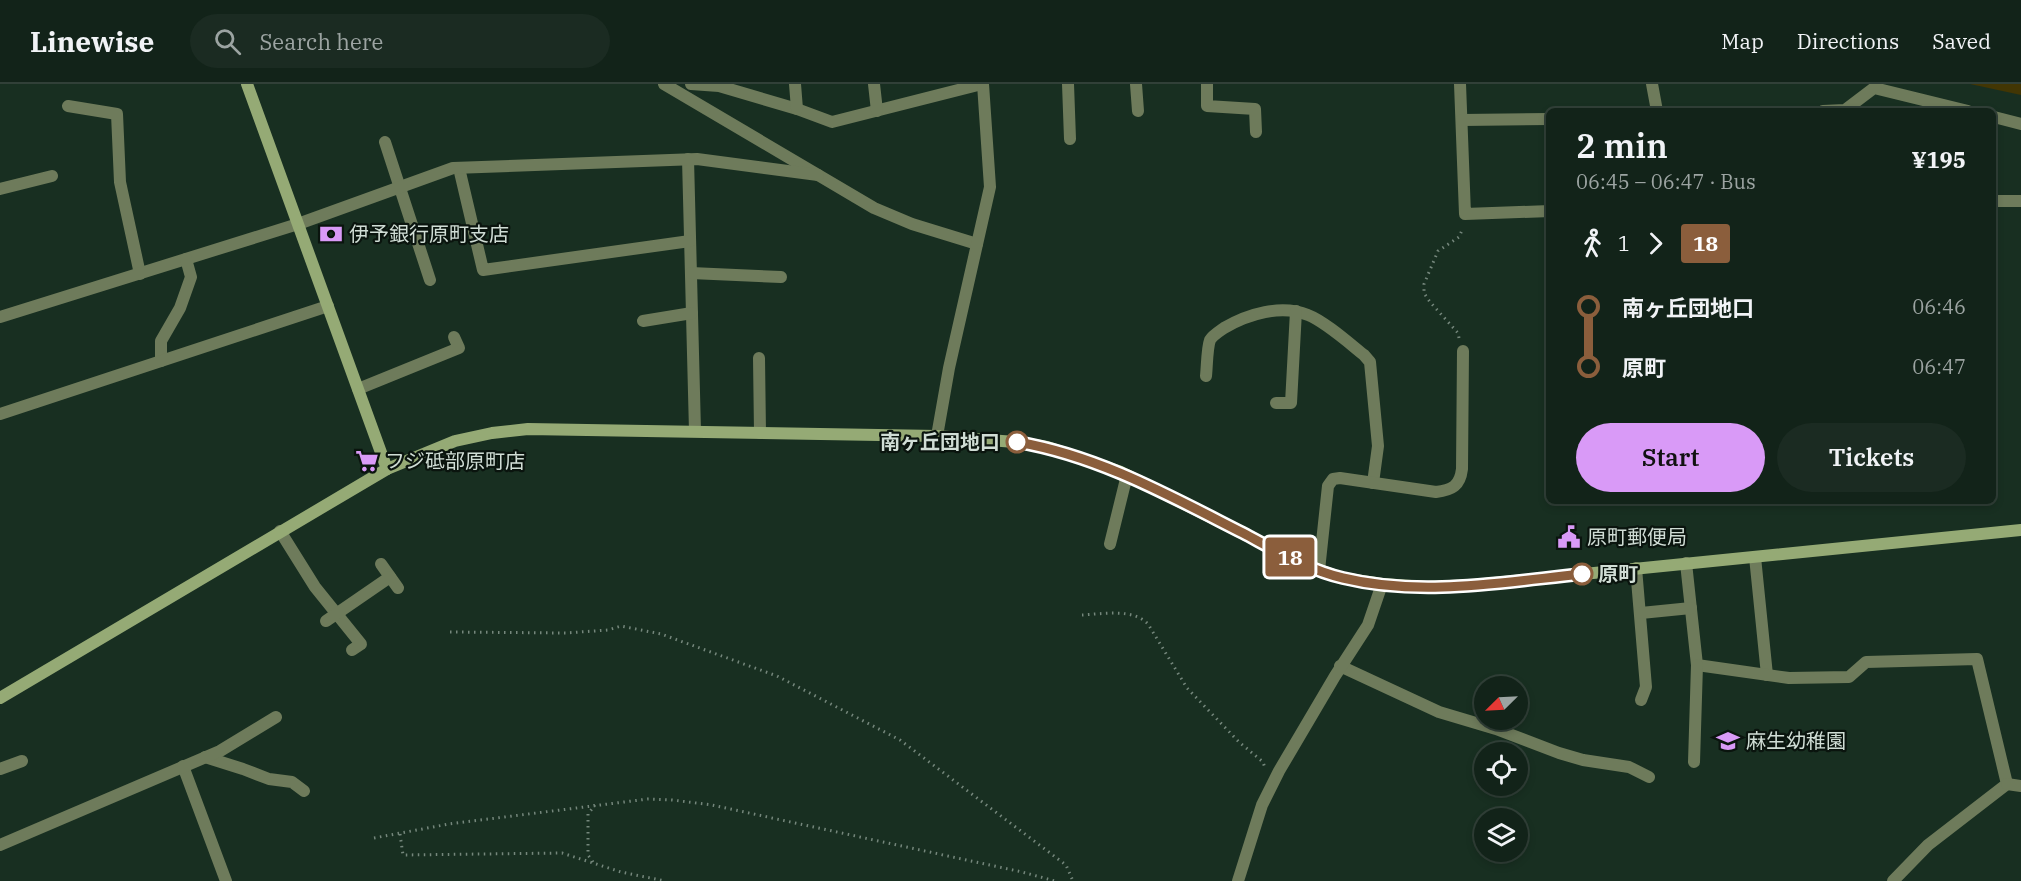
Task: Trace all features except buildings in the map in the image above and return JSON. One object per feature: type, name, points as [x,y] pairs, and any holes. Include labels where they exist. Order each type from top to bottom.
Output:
[{"type":"street","points":[[247,84],[387,469]]},
{"type":"street","points":[[664,84],[874,208],[912,224],[977,244]]},
{"type":"street","points":[[691,84],[719,86],[832,122],[982,84],[990,187],[949,368],[937,436]]},
{"type":"street","points":[[795,84],[797,109]]},
{"type":"street","points":[[874,84],[877,111]]},
{"type":"street","points":[[1068,84],[1070,139]]},
{"type":"street","points":[[1136,84],[1138,111]]},
{"type":"street","points":[[1207,84],[1208,106],[1255,109],[1256,132]]},
{"type":"street","points":[[1460,84],[1465,214],[1546,211]]},
{"type":"street","points":[[1652,84],[1656,108]]},
{"type":"street","points":[[1848,108],[1874,88],[1956,108]]},
{"type":"street","points":[[68,106],[117,114],[120,182],[140,274]]},
{"type":"street","points":[[1996,118],[2021,124]]},
{"type":"street","points":[[1462,120],[1546,119]]},
{"type":"street","points":[[384,142],[430,280]]},
{"type":"street","points":[[0,317],[298,224],[459,168],[688,159],[818,175]]},
{"type":"street","points":[[688,159],[695,431]]},
{"type":"street","points":[[459,168],[483,270],[690,240]]},
{"type":"street","points":[[0,189],[52,176]]},
{"type":"street","points":[[1996,201],[2021,201]]},
{"type":"street","points":[[161,361],[161,341],[180,308],[191,277],[186,259]]},
{"type":"street","points":[[691,273],[781,277]]},
{"type":"street","points":[[0,414],[328,306]]},
{"type":"street","points":[[1206,376],[1210,339],[1218,332],[1257,314],[1284,310],[1311,316],[1364,355],[1370,362],[1378,446],[1373,483]]},
{"type":"street","points":[[1276,403],[1291,403],[1296,311]]},
{"type":"street","points":[[643,321],[692,313]]},
{"type":"street","points":[[358,388],[459,348],[454,337]]},
{"type":"street","points":[[1319,570],[1328,486],[1333,479],[1340,478],[1436,492],[1449,491],[1461,479],[1463,351]]},
{"type":"street","points":[[759,358],[760,433]]},
{"type":"street","points":[[0,698],[387,469],[454,441],[492,433],[528,429],[937,436],[1047,447],[1127,475],[1305,565],[1341,578],[1382,585],[1426,587],[1474,585],[2021,530]]},
{"type":"street","points":[[1110,544],[1127,475]]},
{"type":"street","points":[[280,531],[331,617],[361,644],[352,650]]},
{"type":"street","points":[[1755,556],[1767,675]]},
{"type":"street","points":[[381,564],[398,588]]},
{"type":"street","points":[[1686,564],[1697,665],[1694,762]]},
{"type":"street","points":[[1636,568],[1646,687],[1641,700]]},
{"type":"street","points":[[331,617],[390,577]]},
{"type":"street","points":[[1238,881],[1262,805],[1279,771],[1368,625],[1382,585]]},
{"type":"street","points":[[1641,613],[1691,608]]},
{"type":"street","points":[[1697,665],[1789,678],[1849,677],[1866,662],[1977,659],[2007,784]]},
{"type":"street","points":[[1341,666],[1439,712],[1496,729],[1575,758],[1629,767],[1649,777]]},
{"type":"street","points":[[0,845],[220,751],[276,717]]},
{"type":"street","points":[[205,757],[268,779],[292,782],[304,791]]},
{"type":"street","points":[[0,769],[22,761]]},
{"type":"street","points":[[183,766],[226,881]]},
{"type":"street","points":[[1893,881],[1928,845],[2007,784],[2021,786]]},
{"type":"path","points":[[1463,351],[1458,333],[1424,293],[1424,284],[1438,251],[1459,237],[1464,227]]},
{"type":"path","points":[[1082,615],[1110,613],[1142,617],[1187,688],[1239,742],[1263,762],[1266,769],[1264,784],[1268,793]]},
{"type":"path","points":[[450,632],[566,633],[608,630],[621,626],[661,634],[777,676],[900,740],[1066,865],[1073,881]]},
{"type":"path","points":[[374,838],[449,824],[595,805],[672,800],[712,805],[1055,881]]},
{"type":"path","points":[[594,864],[588,855],[588,814],[595,805]]},
{"type":"path","points":[[400,834],[403,855],[562,854],[621,872],[665,881]]},
{"type":"shaded area","points":[[1970,84],[2021,84],[2021,95]]},
{"type":"bus line","name":"18","points":[[1017,442],[1047,447],[1122,472],[1305,565],[1341,578],[1382,585],[1426,587],[1474,585],[1582,574]]},
{"type":"place","name":"伊予銀行原町支店","points":[[331,234]]},
{"type":"place","name":"南ヶ丘団地口","points":[[1017,442]]},
{"type":"place","name":"フジ砥部原町店","points":[[367,461]]},
{"type":"place","name":"原町郵便局","points":[[1569,537]]},
{"type":"place","name":"原町","points":[[1582,574]]},
{"type":"place","name":"麻生幼稚園","points":[[1728,741]]}]
